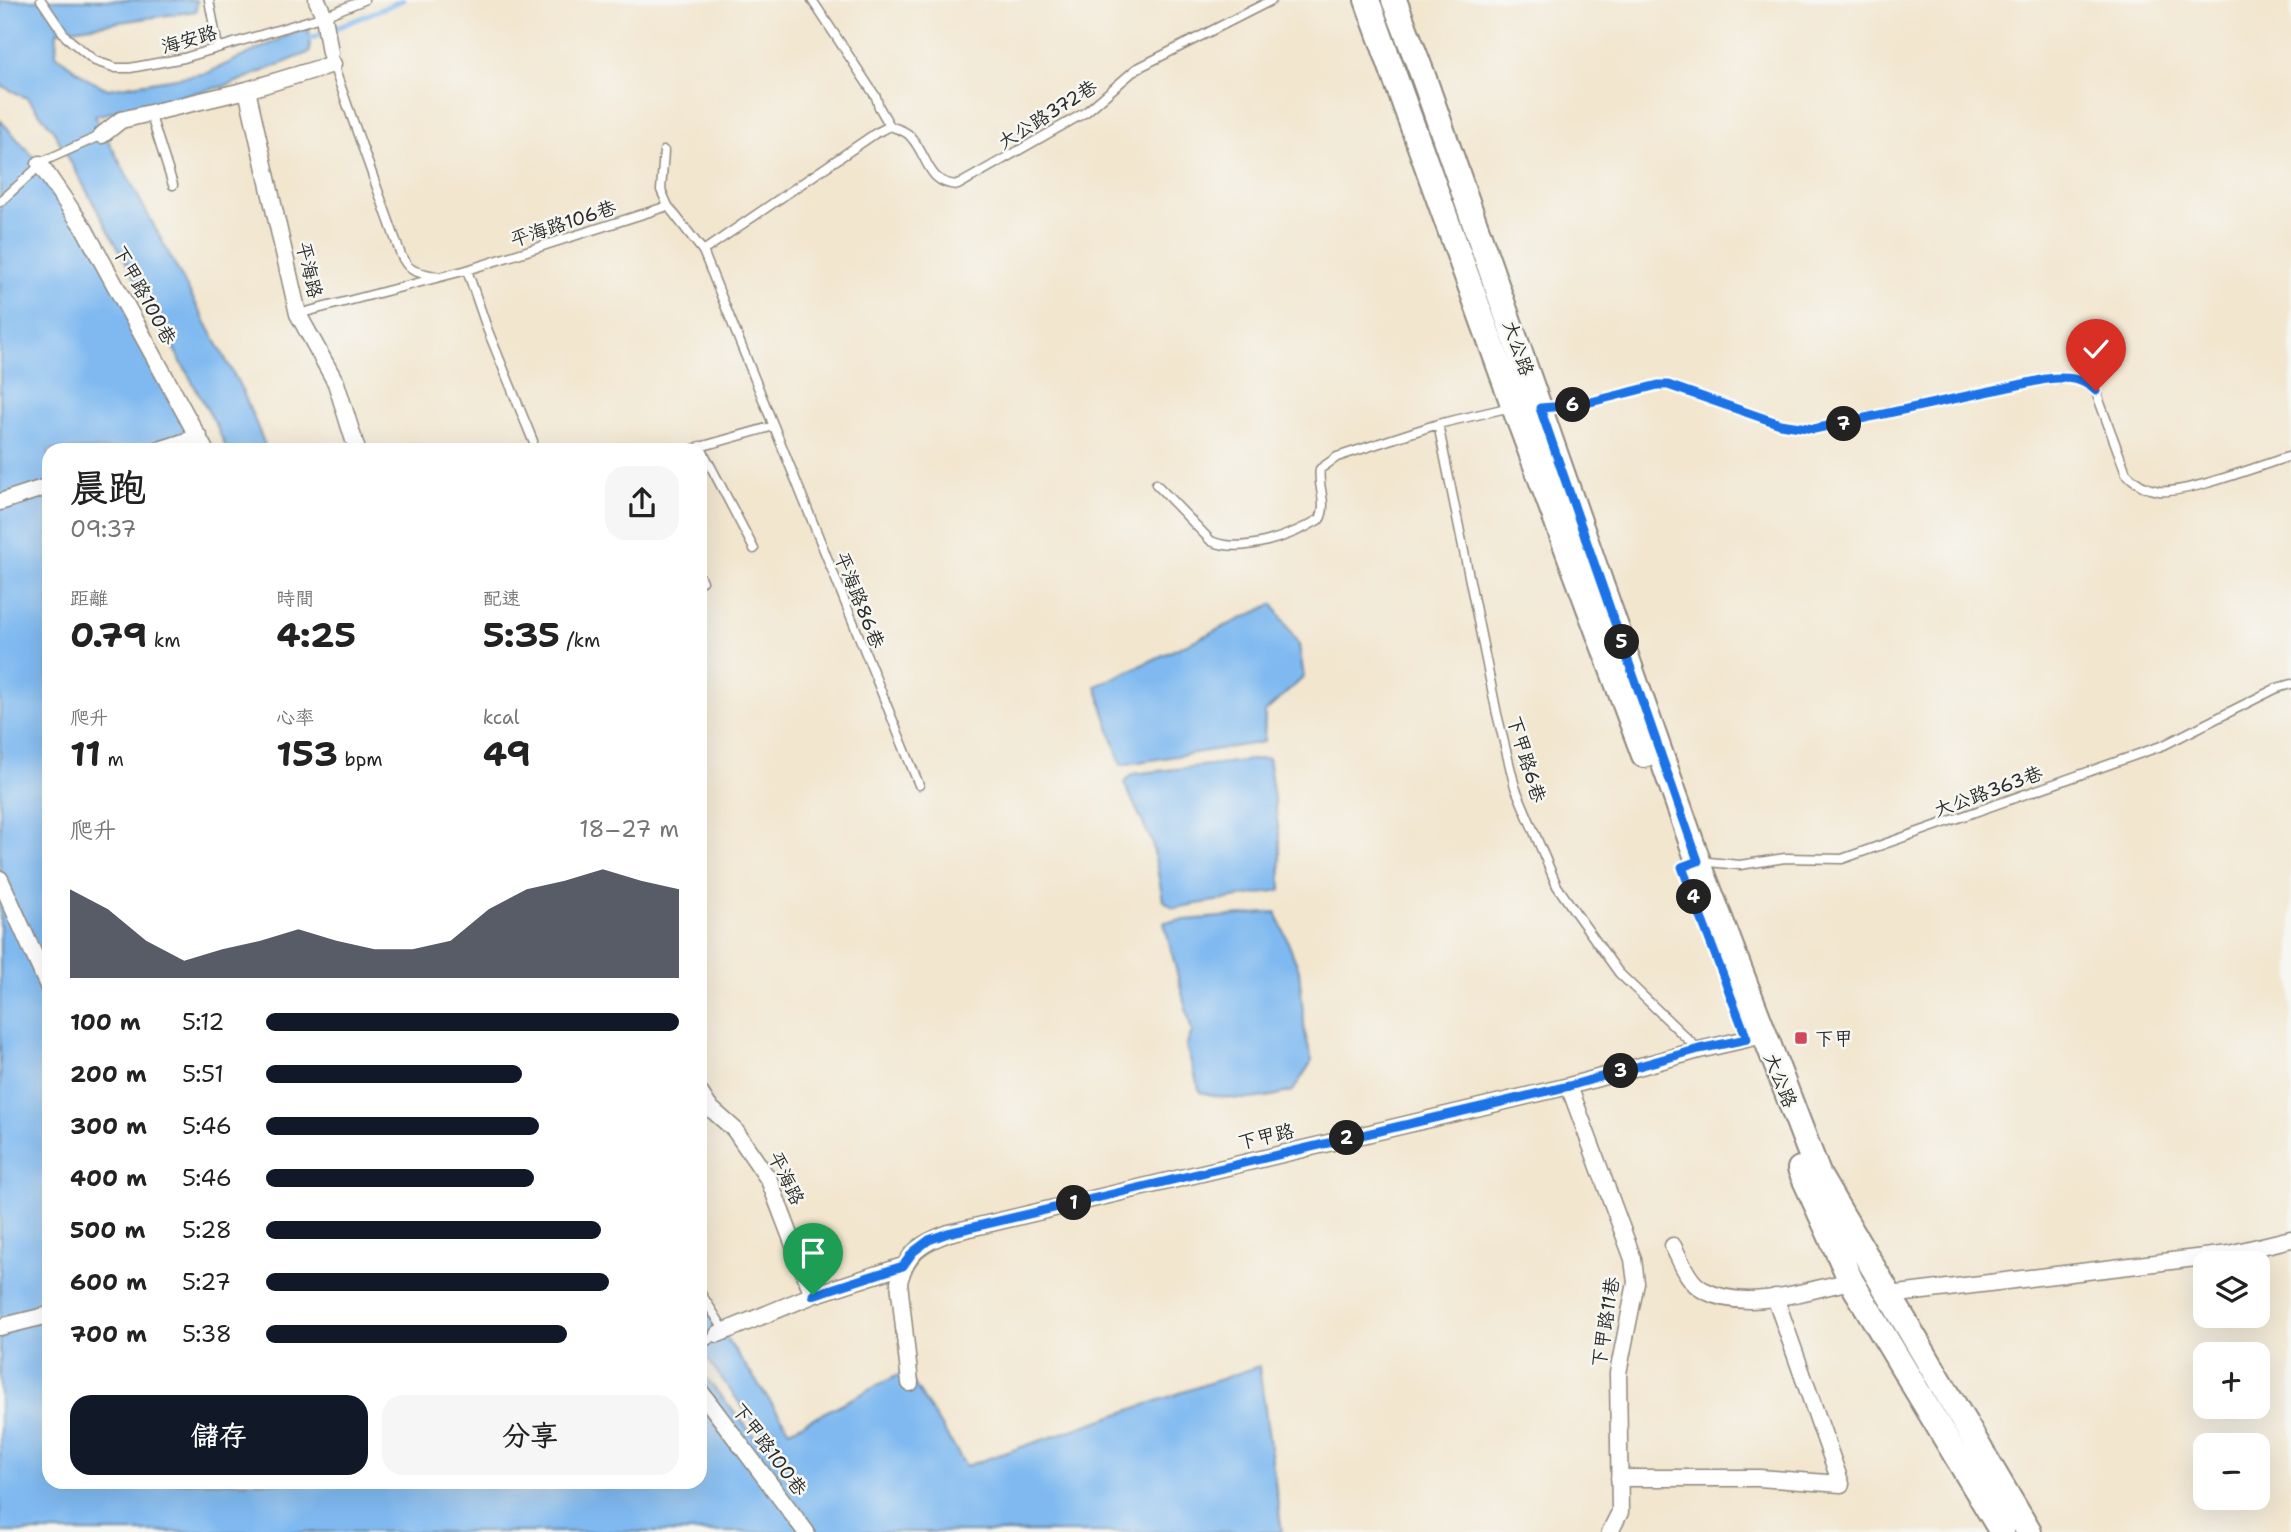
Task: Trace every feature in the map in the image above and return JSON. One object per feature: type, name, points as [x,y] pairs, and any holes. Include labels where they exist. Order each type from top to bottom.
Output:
[{"type":"main road","name":"大公路","points":[[1367,0],[1514,407],[1610,663],[1690,864],[1811,1195],[1851,1281],[2002,1532]]},
{"type":"main road","name":"大公路","points":[[1394,0],[1540,408],[1690,864]]},
{"type":"main road","name":"大公路","points":[[1755,1037],[1819,1176],[2029,1532]]},
{"type":"street","points":[[102,135],[121,120],[247,90],[331,58],[325,21],[317,0]]},
{"type":"street","name":"平海路","points":[[247,90],[298,314],[336,383],[356,443]]},
{"type":"street","name":"下甲路100巷","points":[[43,162],[85,230],[202,443]]},
{"type":"street","points":[[0,502],[42,487]]},
{"type":"street","points":[[0,879],[42,972]]},
{"type":"street","name":"下甲路","points":[[903,1266],[913,1252],[929,1240],[948,1233],[1569,1086],[1699,1049],[1755,1037]]},
{"type":"street","name":"下甲路11巷","points":[[1569,1086],[1633,1259],[1636,1283],[1618,1373],[1620,1512],[1610,1532]]},
{"type":"street","name":"平海路","points":[[707,1104],[734,1129],[769,1180],[813,1295]]},
{"type":"street","points":[[1890,1295],[2229,1254],[2291,1239]]},
{"type":"street","points":[[1673,1246],[1687,1274],[1702,1289],[1728,1298],[1751,1300],[1775,1297],[1851,1281]]},
{"type":"street","points":[[722,1332],[813,1295],[903,1266]]},
{"type":"street","points":[[903,1266],[899,1282],[911,1383]]},
{"type":"street","points":[[1619,1478],[1759,1478],[1841,1484],[1775,1297]]},
{"type":"street","points":[[0,1327],[42,1317]]},
{"type":"street","name":"下甲路100巷","points":[[707,1400],[806,1532]]},
{"type":"lane","name":"海安路","points":[[41,0],[66,37],[95,61],[116,68],[170,62],[218,47],[325,21],[364,0]]},
{"type":"lane","points":[[209,0],[218,47]]},
{"type":"lane","points":[[704,251],[890,126],[876,97],[812,0]]},
{"type":"lane","name":"大公路372巷","points":[[890,126],[911,136],[936,178],[945,185],[958,185],[1086,112],[1136,69],[1272,0]]},
{"type":"lane","points":[[331,58],[407,267],[415,272],[439,277]]},
{"type":"lane","points":[[150,113],[173,185]]},
{"type":"lane","points":[[0,202],[43,162],[102,135]]},
{"type":"lane","points":[[664,151],[662,190],[668,206]]},
{"type":"lane","name":"平海路106巷","points":[[298,314],[467,270],[668,206]]},
{"type":"lane","name":"平海路86巷","points":[[668,206],[704,251],[919,785]]},
{"type":"lane","points":[[467,270],[488,331],[533,441]]},
{"type":"lane","points":[[1156,484],[1211,541],[1239,547],[1257,544],[1321,519],[1325,503],[1318,479],[1320,469],[1336,457],[1438,424],[1514,407],[1579,405],[1658,385],[1668,385],[1780,424],[1814,429],[2062,377],[2089,384],[2096,391],[2126,473],[2134,482],[2145,488],[2160,491],[2194,486],[2291,456]]},
{"type":"lane","name":"下甲路6巷","points":[[1438,424],[1488,675],[1515,787],[1558,887],[1580,919],[1619,973],[1699,1049]]},
{"type":"lane","points":[[707,444],[774,425]]},
{"type":"lane","points":[[707,459],[754,549]]},
{"type":"lane","name":"大公路363巷","points":[[1690,864],[1740,864],[1805,857],[1842,859],[2164,745],[2277,688],[2291,684]]},
{"type":"lane","points":[[707,1305],[722,1332],[707,1341]]},
{"type":"water","points":[[197,0],[196,11],[57,31],[56,55],[89,80],[108,89],[207,73],[309,26],[310,52],[229,85],[95,116],[242,390],[264,443],[224,443],[52,128],[27,98],[0,85],[0,1]]},
{"type":"water","points":[[0,120],[93,222],[200,443],[42,443],[42,1489],[707,1489],[707,1379],[762,1445],[768,1442],[707,1359],[707,1310],[790,1430],[906,1371],[966,1466],[1259,1366],[1282,1532],[0,1532]]},
{"type":"water","points":[[1273,604],[1299,645],[1304,677],[1265,712],[1264,742],[1121,765],[1096,686]]},
{"type":"water","points":[[1268,758],[1280,839],[1281,890],[1174,908],[1163,900],[1152,842],[1124,783],[1133,774]]},
{"type":"water","points":[[1276,912],[1299,970],[1305,1033],[1312,1061],[1293,1091],[1246,1099],[1200,1092],[1186,1046],[1192,1032],[1164,922]]},
{"type":"waterway","points":[[310,39],[403,0]]},
{"type":"place","name":"下甲","points":[[1801,1038]]},
{"type":"route","points":[[813,1295],[903,1266],[913,1252],[929,1240],[948,1233],[1569,1086],[1699,1049],[1747,1039],[1682,867],[1698,861],[1540,408],[1579,405],[1658,385],[1668,385],[1780,424],[1814,429],[2046,379],[2076,379],[2089,384],[2096,391]]}]
